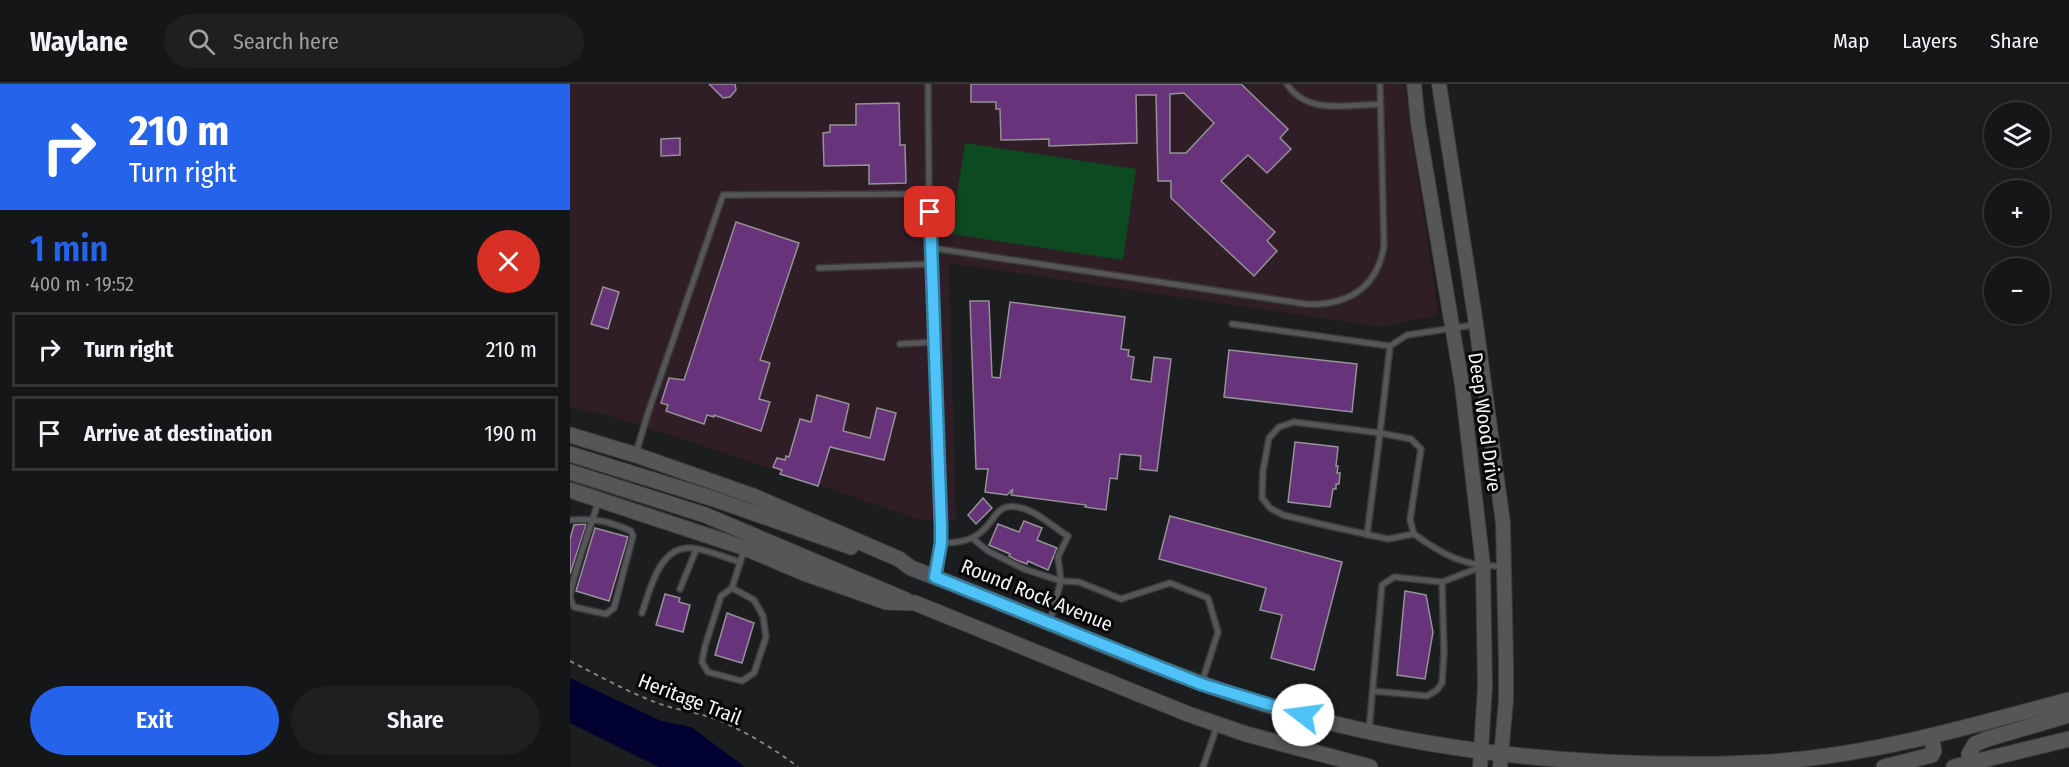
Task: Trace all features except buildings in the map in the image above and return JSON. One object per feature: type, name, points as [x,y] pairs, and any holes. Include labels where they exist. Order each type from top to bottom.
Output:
[{"type":"main road","name":"Round Rock Avenue","points":[[570,435],[636,454],[782,507],[899,559],[911,568],[1201,684],[1269,706],[1480,760],[1631,765],[1762,762],[1831,755],[1931,736],[2069,700]]},
{"type":"main road","points":[[570,454],[714,500],[911,568]]},
{"type":"main road","points":[[570,472],[705,515],[1104,681],[1217,724],[1370,767]]},
{"type":"main road","points":[[570,489],[599,498],[742,555],[886,602],[915,603]]},
{"type":"main road","points":[[1972,765],[1969,754],[1974,744],[2069,715]]},
{"type":"main road","points":[[1884,767],[1932,754],[1934,751],[1931,736]]},
{"type":"main road","points":[[1954,767],[1972,765],[2069,739]]},
{"type":"street","name":"Deep Wood Drive","points":[[1414,84],[1418,123],[1462,385],[1483,566],[1485,687],[1480,760]]},
{"type":"street","name":"Deep Wood Drive","points":[[1439,84],[1499,493],[1504,566],[1506,691],[1500,761]]},
{"type":"lane","points":[[928,84],[929,194],[941,543],[935,577]]},
{"type":"lane","points":[[1287,84],[1299,98],[1320,105],[1380,104]]},
{"type":"lane","points":[[932,248],[1306,304],[1320,305],[1346,299],[1355,294],[1376,272],[1384,246],[1380,84]]},
{"type":"lane","points":[[636,454],[723,195],[929,194]]},
{"type":"lane","points":[[819,268],[932,264]]},
{"type":"lane","points":[[1232,324],[1390,346],[1407,335],[1476,324]]},
{"type":"lane","points":[[900,344],[935,342]]},
{"type":"lane","points":[[1366,535],[1390,346]]},
{"type":"lane","points":[[1414,534],[1388,539],[1283,515],[1270,508],[1262,498],[1263,471],[1269,438],[1279,427],[1294,422],[1411,439],[1421,449],[1410,520],[1414,534],[1452,558],[1483,566],[1504,566]]},
{"type":"lane","points":[[570,520],[593,518],[630,531],[633,536],[614,608],[606,614],[574,607],[570,597],[572,582],[593,518],[599,498]]},
{"type":"lane","points":[[941,543],[979,535],[1000,508],[1009,506],[1027,510],[1068,536],[1058,557],[1060,581],[1050,623]]},
{"type":"lane","points":[[972,538],[988,551],[1024,568],[1060,581],[1079,582],[1121,599],[1170,584],[1208,598],[1218,632],[1201,684]]},
{"type":"lane","points":[[642,613],[655,571],[676,550],[692,548],[742,555],[732,588],[721,596],[702,662],[708,672],[742,681],[754,673],[766,637],[763,616],[754,600],[732,588]]},
{"type":"lane","points":[[680,590],[696,550]]},
{"type":"lane","points":[[1369,732],[1382,585],[1394,576],[1442,582],[1483,566]]},
{"type":"lane","points":[[1372,691],[1427,696],[1437,690],[1442,682],[1444,653],[1442,582]]},
{"type":"lane","points":[[1203,767],[1217,724]]},
{"type":"path","name":"Heritage Trail","points":[[570,661],[649,699],[722,722],[783,755],[798,767]]},
{"type":"shaded area","points":[[570,84],[1404,84],[1439,315],[1382,327],[949,263],[956,520],[921,520],[692,442],[610,416],[570,407]]},
{"type":"shaded area","points":[[570,678],[661,721],[691,727],[745,767],[659,767],[570,723]]},
{"type":"green space","points":[[965,143],[1136,169],[1123,260],[951,234]]},
{"type":"route","points":[[930,212],[941,526],[941,543],[935,577],[1201,684],[1303,715]]}]
